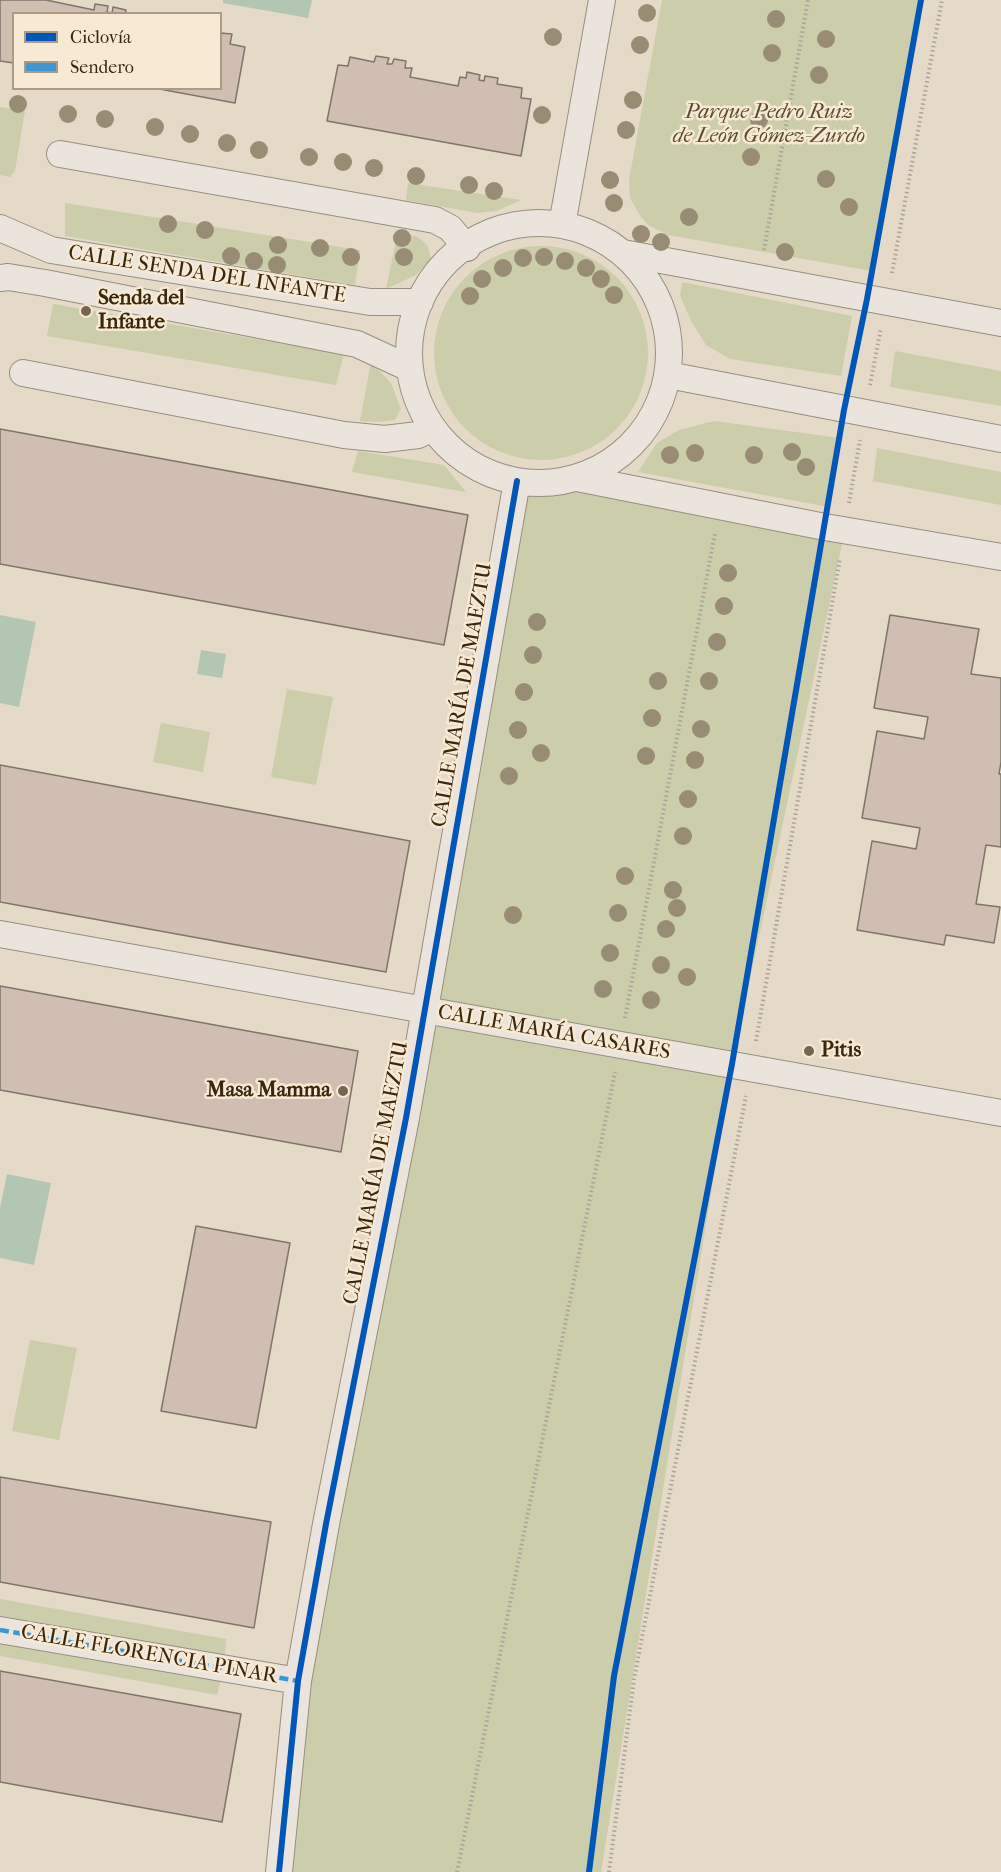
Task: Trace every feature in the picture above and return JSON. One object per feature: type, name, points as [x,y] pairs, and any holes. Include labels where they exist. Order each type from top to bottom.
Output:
[{"type":"street","points":[[562,225],[602,0]]},
{"type":"street","points":[[60,154],[435,220],[450,228],[467,248]]},
{"type":"street","points":[[528,223],[562,225],[594,235],[623,253],[646,278],[662,308],[669,341],[668,375],[657,409],[637,439],[610,462],[577,478],[547,483],[517,481],[484,471],[456,454],[432,428],[417,400],[409,368],[410,334],[420,302],[438,271],[467,248],[495,230],[528,223]]},
{"type":"street","name":"CALLE SENDA DEL INFANTE","points":[[0,228],[51,250],[370,302],[420,302]]},
{"type":"street","points":[[623,253],[1001,323]]},
{"type":"street","name":"CALLE SENDA DEL INFANTE","points":[[0,278],[8,277],[45,283],[357,344],[409,368]]},
{"type":"street","points":[[23,373],[344,435],[385,439],[418,435],[432,428]]},
{"type":"street","points":[[668,375],[1001,439]]},
{"type":"street","points":[[577,478],[845,530],[1001,557]]},
{"type":"street","name":"CALLE MARÍA DE MAEZTU","points":[[279,1872],[298,1681],[326,1524],[406,1118],[517,481]]},
{"type":"street","name":"CALLE MARÍA CASARES","points":[[0,934],[1001,1113]]},
{"type":"street","name":"CALLE FLORENCIA PINAR","points":[[0,1630],[298,1681]]},
{"type":"path","points":[[759,278],[808,0]]},
{"type":"path","points":[[609,1872],[634,1679],[752,1067],[864,413],[942,0]]},
{"type":"path","points":[[457,1872],[620,1045],[720,505]]},
{"type":"green space","name":"Parque Pedro Ruiz de León Gómez-Zurdo","points":[[662,0],[921,0],[872,271],[668,235],[648,225],[641,217],[630,198],[629,180]]},
{"type":"green space","points":[[0,107],[25,111],[15,171],[10,177],[0,175]]},
{"type":"green space","points":[[408,183],[521,200],[497,211],[477,213],[406,200]]},
{"type":"green space","points":[[65,203],[360,250],[355,285],[65,236]]},
{"type":"green space","points":[[398,232],[418,237],[428,246],[431,259],[416,275],[386,289]]},
{"type":"green space","points":[[541,246],[562,248],[582,254],[617,277],[640,312],[646,332],[648,353],[646,374],[640,394],[617,429],[582,452],[562,458],[541,460],[520,458],[500,452],[465,429],[442,394],[436,374],[434,353],[436,332],[442,312],[465,277],[500,254],[520,248]]},
{"type":"green space","points":[[682,282],[852,316],[841,376],[730,359],[706,345],[691,321],[680,296]]},
{"type":"green space","points":[[53,304],[344,354],[336,385],[47,336]]},
{"type":"green space","points":[[895,351],[1001,371],[1001,406],[890,387]]},
{"type":"green space","points":[[371,362],[391,383],[401,409],[395,420],[360,421]]},
{"type":"green space","points":[[714,421],[840,438],[829,507],[638,472],[657,443],[679,430]]},
{"type":"green space","points":[[877,448],[1001,472],[1001,505],[873,481]]},
{"type":"green space","points":[[358,451],[444,465],[466,492],[352,472]]},
{"type":"green space","points":[[577,478],[845,530],[732,1064],[601,1872],[279,1872],[298,1681],[517,481],[547,483]]},
{"type":"green space","points":[[287,689],[333,697],[316,785],[271,777]]},
{"type":"green space","points":[[161,723],[210,732],[203,772],[153,762]]},
{"type":"green space","points":[[30,1340],[77,1348],[59,1440],[12,1431]]},
{"type":"green space","points":[[0,1599],[226,1639],[225,1656],[0,1616]]},
{"type":"green space","points":[[0,1641],[221,1680],[217,1695],[0,1656]]},
{"type":"shaded area","points":[[223,0],[312,0],[308,18],[223,3]]},
{"type":"shaded area","points":[[0,615],[36,622],[19,707],[0,703]]},
{"type":"shaded area","points":[[201,650],[226,654],[222,678],[197,674]]},
{"type":"shaded area","points":[[7,1174],[51,1183],[34,1265],[0,1258],[0,1208]]},
{"type":"building","points":[[0,0],[46,0],[94,10],[95,4],[108,6],[107,12],[12,12],[12,63],[0,61]]},
{"type":"building","points":[[113,7],[126,10],[126,12],[112,12]]},
{"type":"building","points":[[222,33],[232,34],[230,44],[245,47],[235,103],[165,90],[222,90]]},
{"type":"building","points":[[376,56],[389,58],[387,64],[392,64],[394,59],[406,61],[405,68],[412,68],[410,77],[458,86],[460,77],[466,78],[467,72],[480,75],[479,80],[484,81],[485,76],[498,78],[497,84],[522,88],[521,98],[531,99],[521,156],[327,121],[338,65],[348,66],[350,57],[374,62]]},
{"type":"building","points":[[0,429],[468,515],[444,645],[0,564]]},
{"type":"building","points":[[890,615],[979,629],[971,674],[1001,678],[999,774],[1001,774],[1001,847],[986,845],[976,904],[1000,907],[994,943],[946,935],[944,945],[857,930],[872,841],[916,849],[920,828],[862,818],[877,731],[924,739],[928,717],[874,708]]},
{"type":"building","points":[[0,765],[410,841],[386,972],[0,902]]},
{"type":"building","points":[[0,986],[358,1051],[341,1152],[0,1090]]},
{"type":"building","points":[[196,1226],[290,1243],[256,1428],[161,1411]]},
{"type":"building","points":[[0,1477],[271,1522],[254,1628],[0,1582]]},
{"type":"building","points":[[0,1671],[241,1714],[222,1822],[0,1782]]},
{"type":"marked path","points":[[0,1630],[298,1681]]},
{"type":"cycle path","points":[[589,1872],[614,1676],[732,1064],[844,410],[867,299],[921,0]]},
{"type":"cycle path","points":[[279,1872],[298,1681],[326,1524],[406,1118],[517,481]]},
{"type":"place","name":"Senda del Infante","points":[[86,311]]},
{"type":"place","name":"Pitis","points":[[809,1051]]},
{"type":"place","name":"Masa Mamma","points":[[343,1091]]}]
